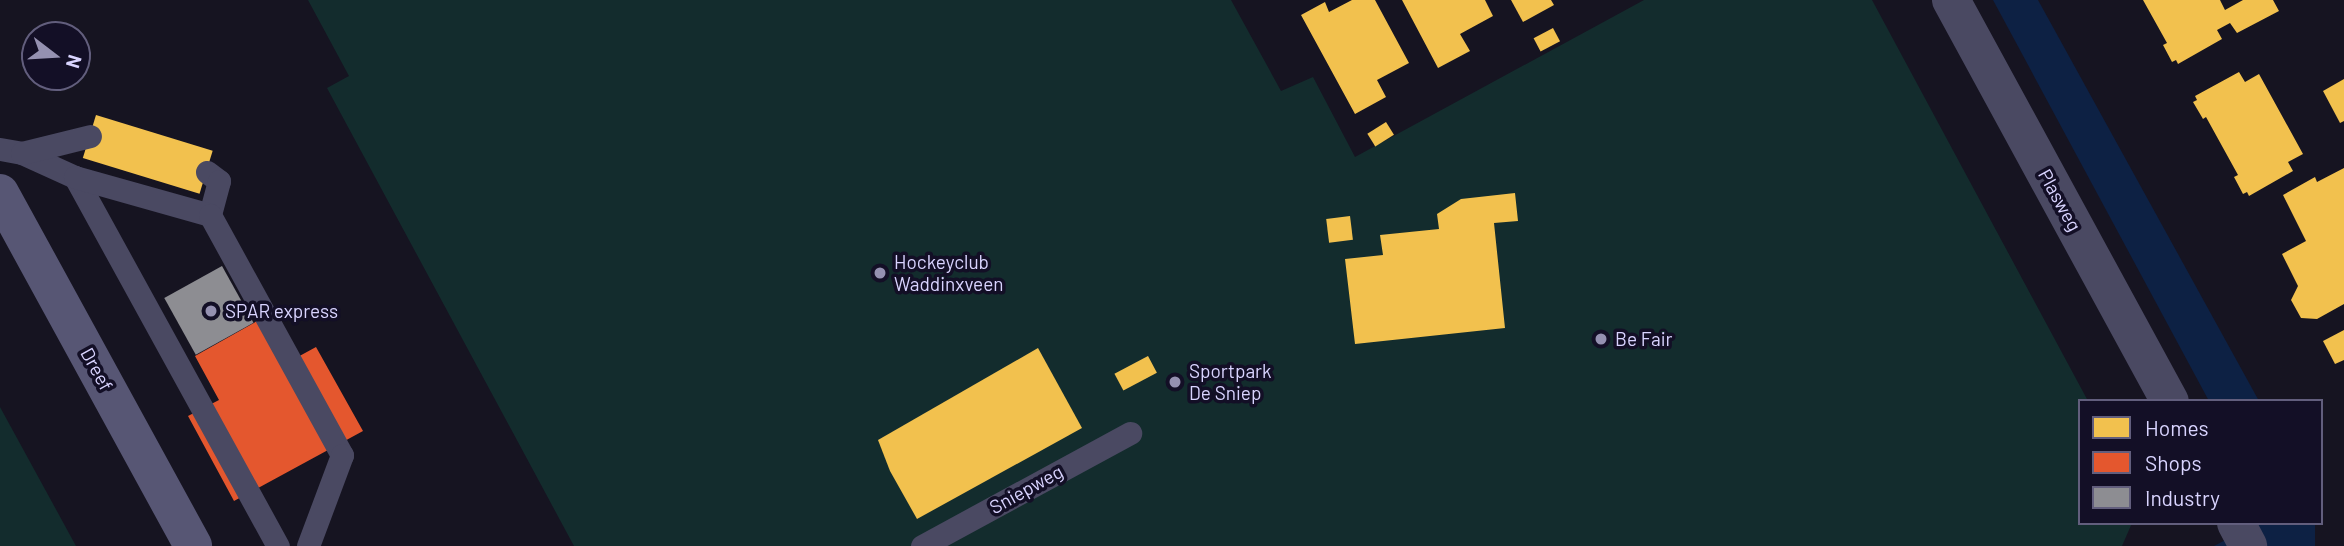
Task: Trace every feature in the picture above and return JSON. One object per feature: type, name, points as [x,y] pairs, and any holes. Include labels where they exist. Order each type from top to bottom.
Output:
[{"type":"main road","name":"Dreef","points":[[0,193],[193,546]]},
{"type":"street","name":"Plasweg","points":[[1951,0],[2169,399]]},
{"type":"lane","points":[[11,151],[90,136]]},
{"type":"lane","points":[[11,151],[75,177],[210,215]]},
{"type":"lane","points":[[207,172],[219,181],[210,215],[342,455],[307,546]]},
{"type":"lane","points":[[75,177],[278,546]]},
{"type":"lane","name":"Sniepweg","points":[[922,546],[1130,433]]},
{"type":"green space","name":"Sportpark De Sniep","points":[[308,0],[1231,0],[1281,91],[1313,77],[1355,157],[1644,0],[1872,0],[2087,399],[2078,399],[2078,525],[2131,525],[2122,546],[574,546],[327,88],[349,76]]},
{"type":"green space","points":[[0,407],[76,546],[0,546]]},
{"type":"water","points":[[1993,0],[2038,0],[2258,399],[2208,399]]},
{"type":"water","points":[[2254,525],[2315,525],[2315,546],[2214,546]]},
{"type":"building: Homes","points":[[1352,0],[1375,0],[1409,63],[1377,80],[1386,97],[1355,114],[1301,15],[1325,2],[1329,12]]},
{"type":"building: Homes","points":[[1402,0],[1485,0],[1493,16],[1460,34],[1470,51],[1438,68]]},
{"type":"building: Homes","points":[[1511,0],[1551,0],[1554,5],[1523,22]]},
{"type":"building: Homes","points":[[2143,0],[2220,0],[2225,10],[2243,0],[2273,0],[2279,11],[2237,33],[2230,23],[2217,30],[2222,39],[2178,64],[2176,60],[2172,62],[2163,45],[2167,43]]},
{"type":"building: Homes","points":[[1553,28],[1560,41],[1541,52],[1534,38]]},
{"type":"building: Homes","points":[[2239,72],[2245,82],[2259,74],[2303,154],[2288,162],[2293,171],[2249,196],[2247,192],[2243,194],[2234,177],[2238,175],[2206,117],[2203,119],[2193,102],[2197,100],[2195,96]]},
{"type":"building: Homes","points":[[2344,79],[2344,121],[2340,123],[2323,91]]},
{"type":"building: Homes","points":[[96,115],[213,151],[200,194],[83,158]]},
{"type":"building: Homes","points":[[1386,122],[1394,135],[1375,146],[1367,134]]},
{"type":"building: Homes","points":[[2344,168],[2344,304],[2317,319],[2301,318],[2291,300],[2298,286],[2282,254],[2306,241],[2283,195],[2315,177],[2317,182]]},
{"type":"building: Homes","points":[[1515,193],[1518,221],[1494,223],[1505,328],[1355,344],[1345,259],[1383,255],[1380,235],[1439,229],[1437,214],[1461,199]]},
{"type":"building: Homes","points":[[1350,216],[1353,240],[1329,243],[1326,219]]},
{"type":"building: Homes","points":[[2344,330],[2344,360],[2335,364],[2323,341]]},
{"type":"building: Homes","points":[[1038,348],[1082,428],[917,519],[890,471],[878,440]]},
{"type":"building: Homes","points":[[1148,356],[1157,373],[1123,391],[1114,374]]},
{"type":"building: Shops","points":[[259,320],[283,365],[316,347],[363,431],[234,501],[188,416],[219,400],[195,356]]},
{"type":"building: Industry","points":[[222,266],[254,323],[196,355],[164,298]]},
{"type":"place","name":"Hockeyclub Waddinxveen","points":[[880,273]]},
{"type":"place","name":"SPAR express","points":[[211,311]]},
{"type":"place","name":"Be Fair","points":[[1601,339]]},
{"type":"place","name":"Sportpark De Sniep","points":[[1175,382]]}]
